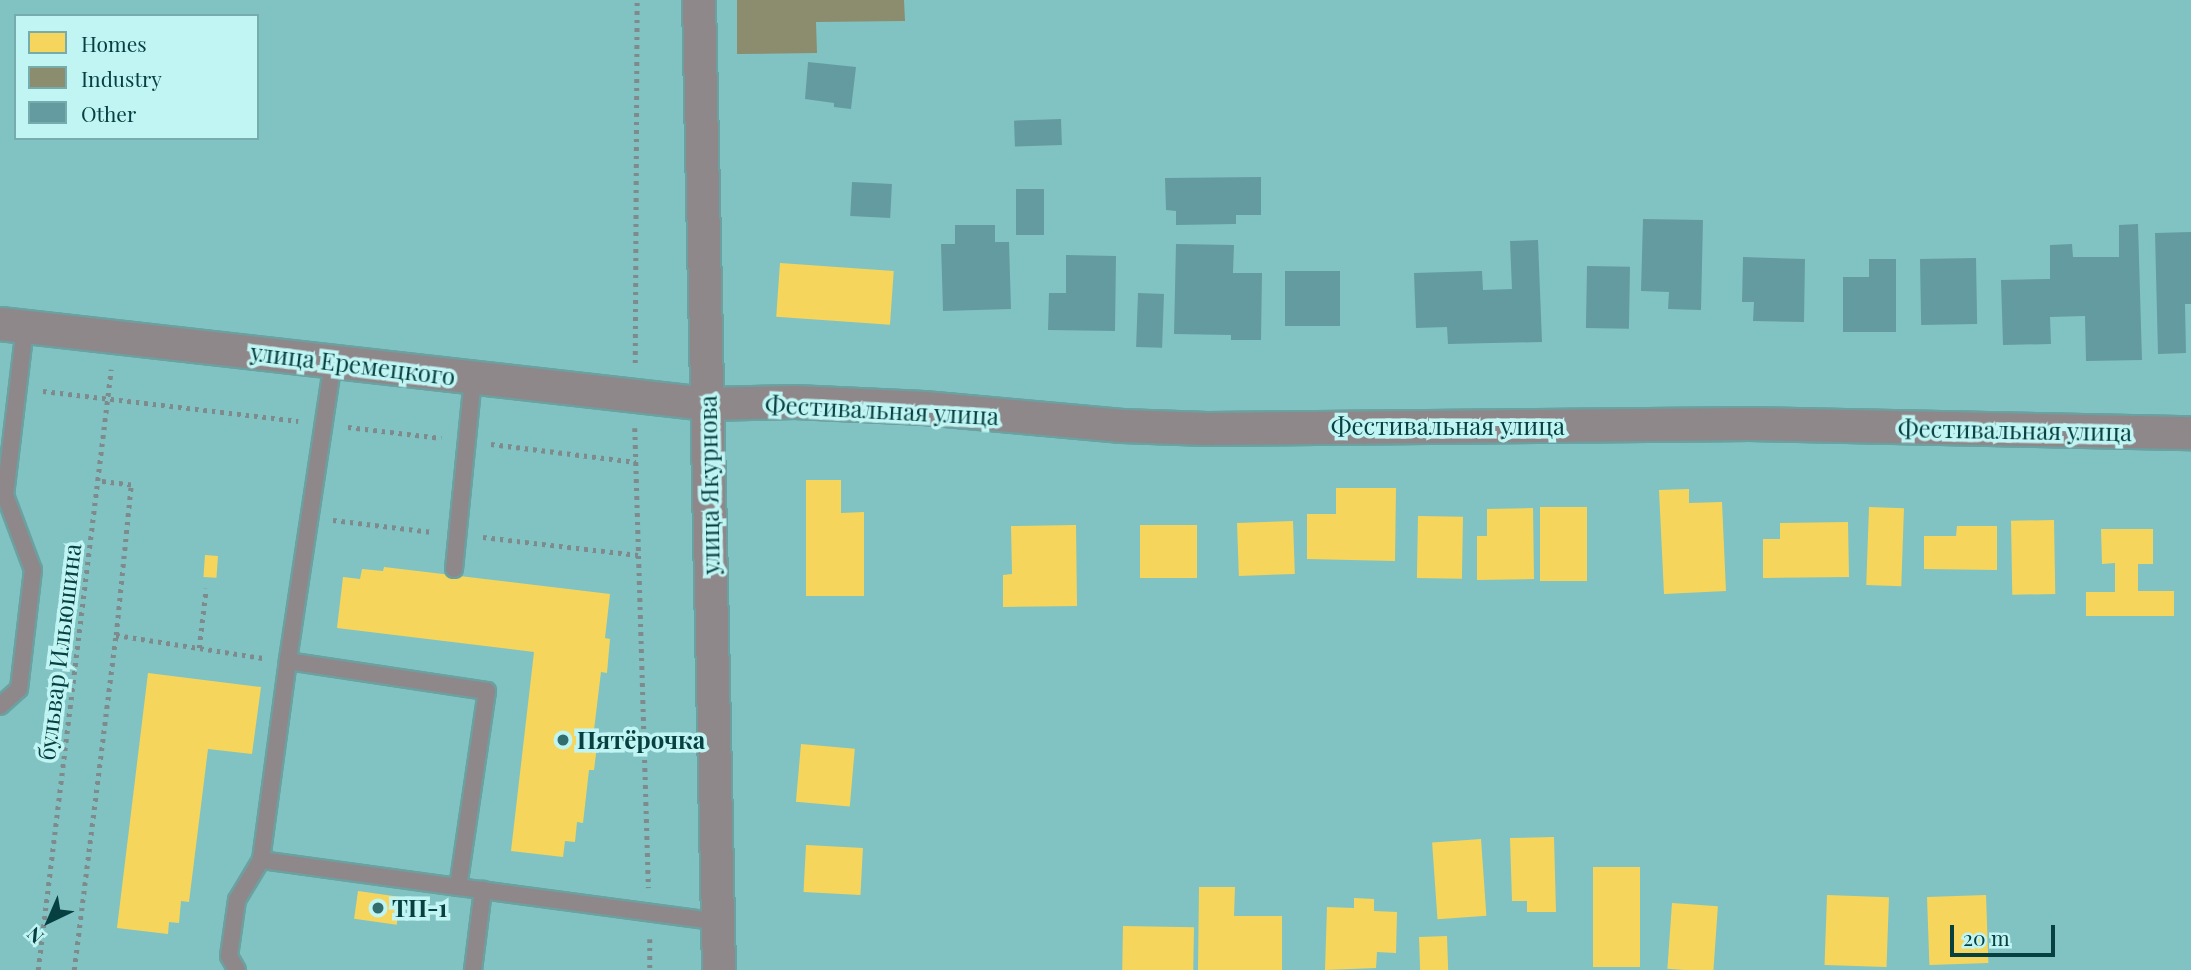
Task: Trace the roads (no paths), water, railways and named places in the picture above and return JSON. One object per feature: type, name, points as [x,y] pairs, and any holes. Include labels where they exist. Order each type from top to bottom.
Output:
[{"type":"street","name":"улица Якурнова","points":[[699,0],[719,970]]},
{"type":"street","name":"улица Еремецкого","points":[[12,326],[707,404]]},
{"type":"street","name":"Фестивальная улица","points":[[707,404],[795,402],[872,405],[1122,426],[1207,429],[1750,424],[2191,433]]},
{"type":"lane","points":[[0,706],[19,690],[33,570],[2,495],[12,326]]},
{"type":"lane","points":[[237,970],[229,956],[237,900],[261,860],[333,362]]},
{"type":"lane","points":[[454,569],[473,378]]},
{"type":"lane","points":[[288,661],[487,691],[458,887]]},
{"type":"lane","points":[[261,860],[719,922]]},
{"type":"lane","points":[[473,970],[483,890]]},
{"type":"place","name":"Пятёрочка","points":[[563,740]]},
{"type":"place","name":"ТП-1","points":[[378,908]]}]
